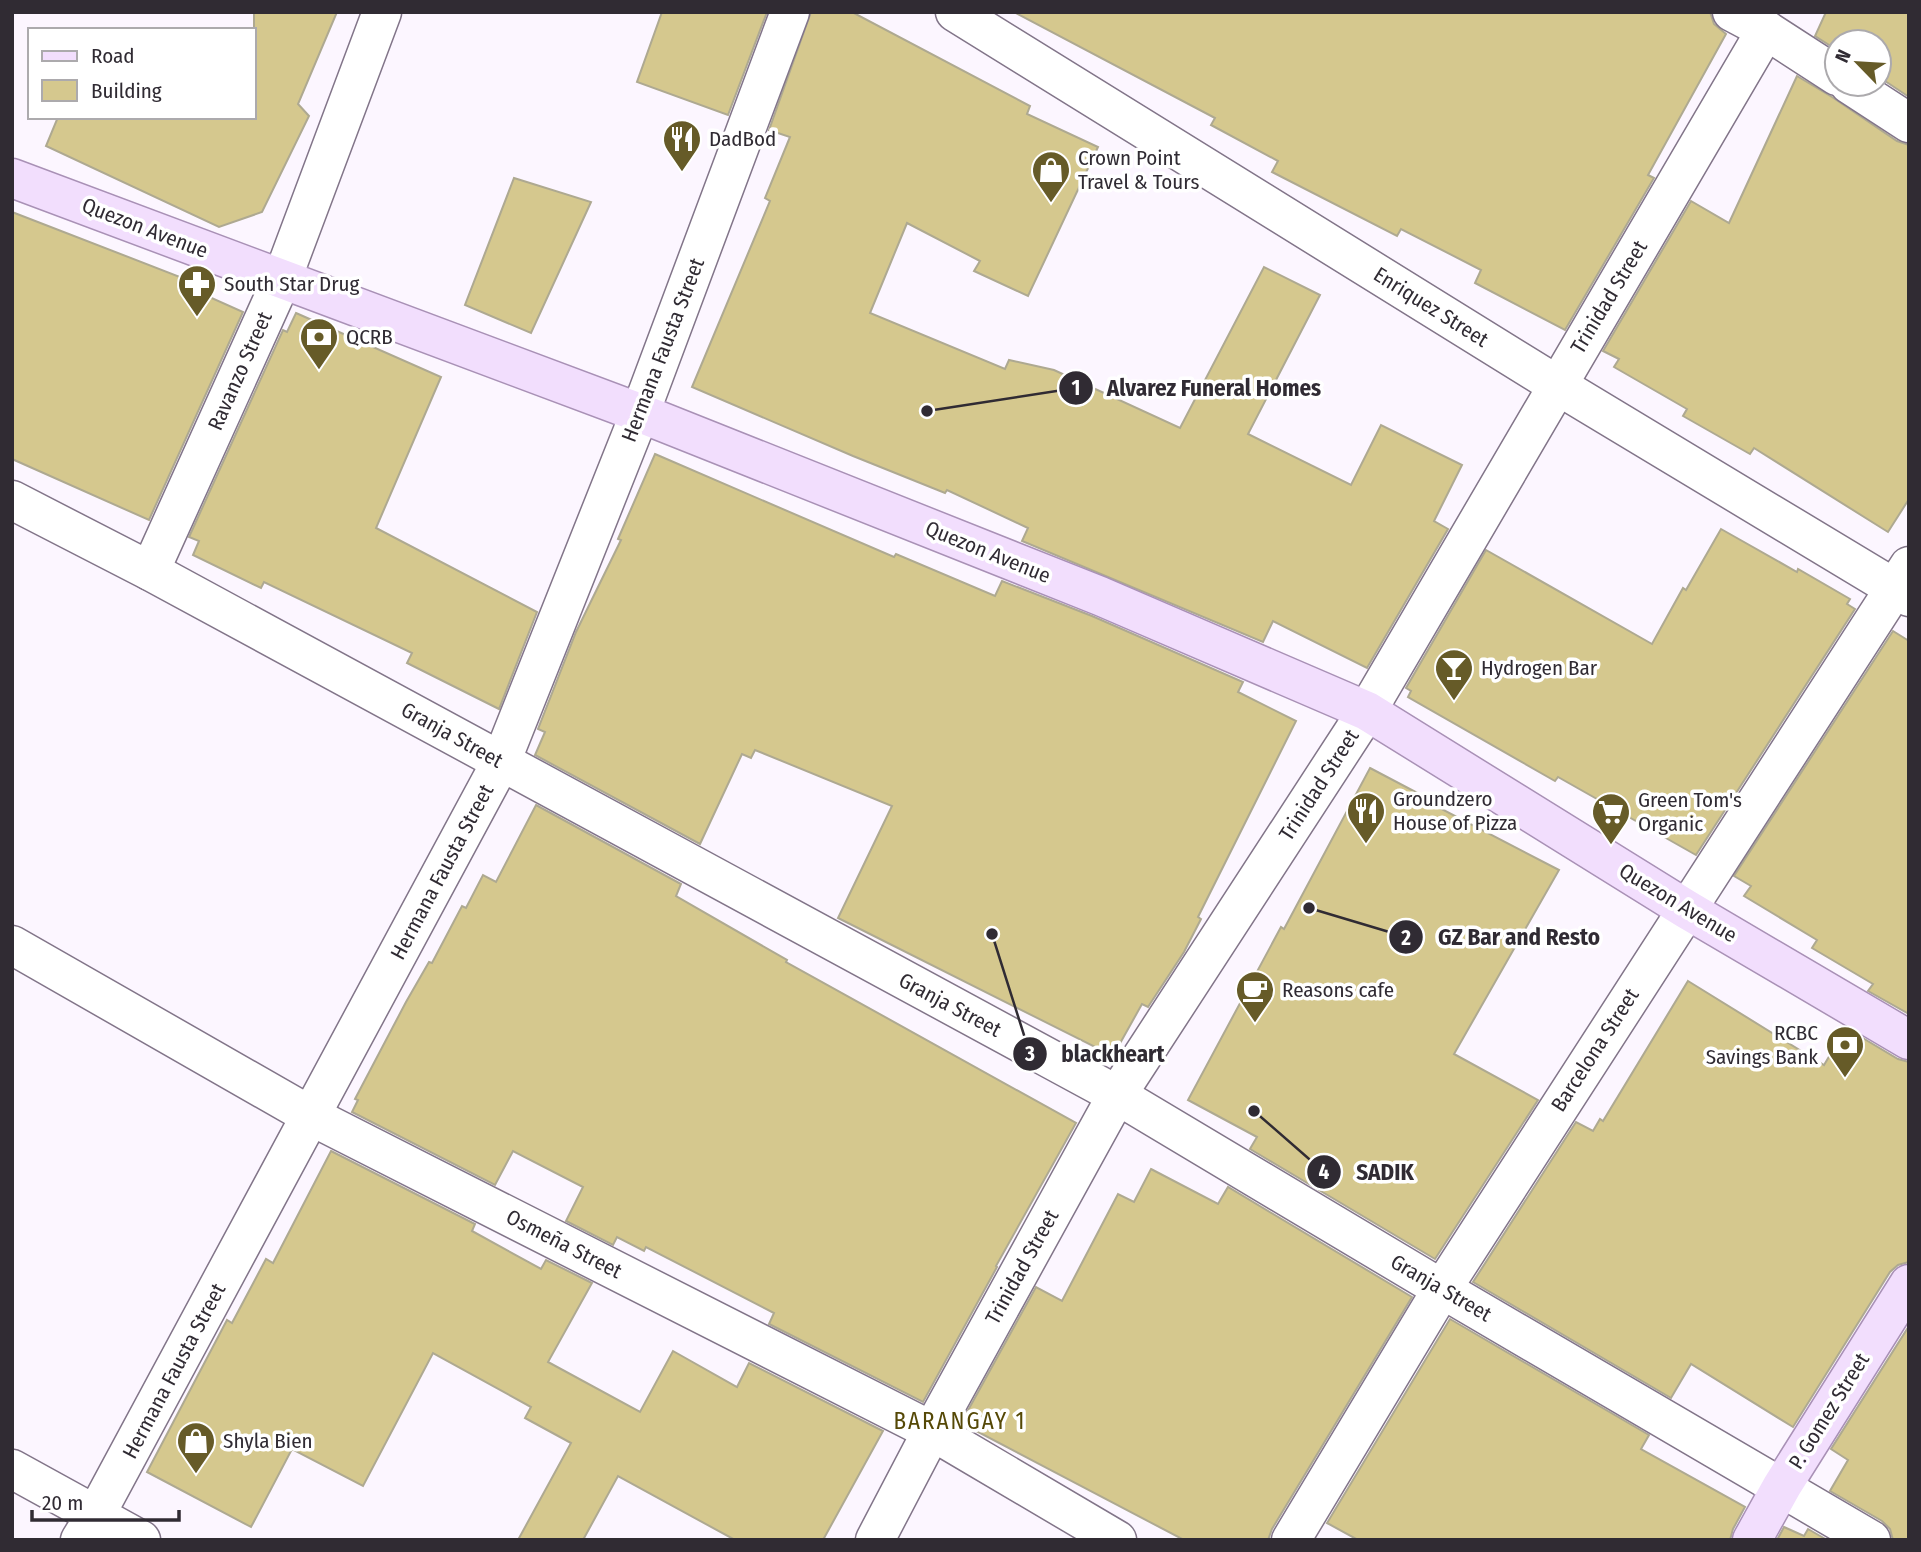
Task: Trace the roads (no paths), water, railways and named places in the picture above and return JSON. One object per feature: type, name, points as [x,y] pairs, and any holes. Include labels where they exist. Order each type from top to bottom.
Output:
[{"type":"main road","name":"Quezon Avenue","points":[[12,178],[640,413],[1100,596],[1367,711],[1686,909],[1909,1040]]},
{"type":"main road","name":"P. Gomez Street","points":[[1752,1540],[1782,1486],[1909,1284]]},
{"type":"street","name":"Ravanzo Street","points":[[150,571],[282,279],[382,12]]},
{"type":"street","name":"Hermana Fausta Street","points":[[87,1528],[501,762],[640,413],[790,12]]},
{"type":"street","name":"Enriquez Street","points":[[955,12],[1557,385],[1904,584]]},
{"type":"street","points":[[1732,12],[1766,30],[1823,67]]},
{"type":"street","name":"Trinidad Street","points":[[875,1540],[1117,1095],[1367,711],[1766,30]]},
{"type":"street","points":[[1871,98],[1909,123]]},
{"type":"street","name":"Granja Street","points":[[12,500],[150,571],[1117,1095],[1871,1540]]},
{"type":"street","name":"Barcelona Street","points":[[1291,1540],[1442,1289],[1686,909],[1904,584]]},
{"type":"street","name":"Osmeña Street","points":[[12,945],[311,1116],[932,1431],[1117,1540]]},
{"type":"street","points":[[12,1469],[87,1528],[141,1540]]},
{"type":"place","name":"DadBod","points":[[682,173]]},
{"type":"place","name":"Crown Point Travel & Tours","points":[[1051,204]]},
{"type":"place","name":"South Star Drug","points":[[197,318]]},
{"type":"place","name":"QCRB","points":[[319,371]]},
{"type":"place","name":"Alvarez Funeral Homes","points":[[927,411]]},
{"type":"place","name":"Hydrogen Bar","points":[[1454,702]]},
{"type":"place","name":"Groundzero House of Pizza","points":[[1366,845]]},
{"type":"place","name":"Green Tom's Organic","points":[[1611,846]]},
{"type":"place","name":"GZ Bar and Resto","points":[[1309,908]]},
{"type":"place","name":"blackheart","points":[[992,934]]},
{"type":"place","name":"Reasons cafe","points":[[1255,1024]]},
{"type":"place","name":"RCBC Savings Bank","points":[[1845,1079]]},
{"type":"place","name":"SADIK","points":[[1254,1111]]},
{"type":"place","name":"Shyla Bien","points":[[196,1475]]},
{"type":"district","name":"BARANGAY 1","points":[[960,1421]]}]
